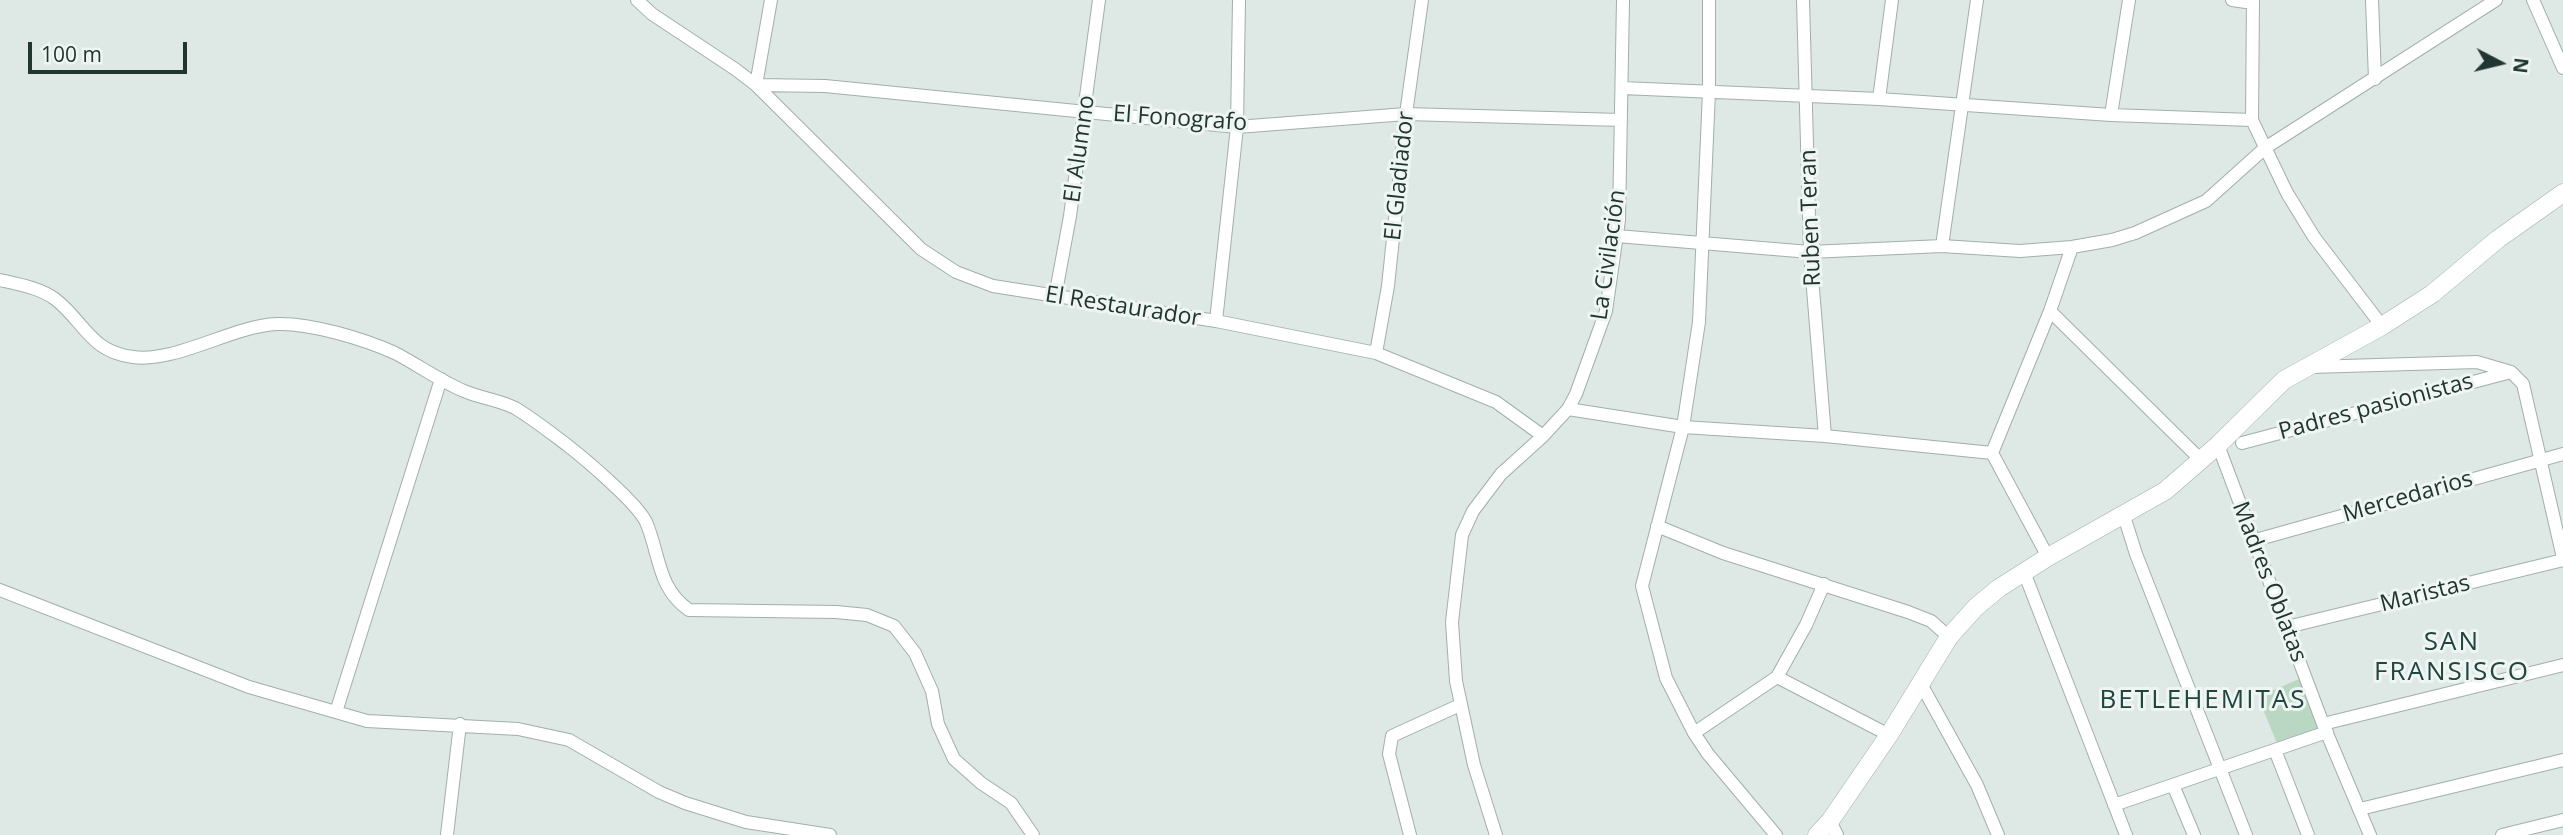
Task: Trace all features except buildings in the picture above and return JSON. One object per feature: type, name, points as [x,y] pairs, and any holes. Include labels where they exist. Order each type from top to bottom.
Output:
[{"type":"street","name":"El Restaurador","points":[[637,0],[652,14],[756,85],[921,249],[957,272],[993,286],[1216,321],[1376,353],[1496,402],[1543,436]]},
{"type":"street","points":[[756,85],[771,0]]},
{"type":"street","name":"El Alumno","points":[[1055,297],[1070,216],[1099,0]]},
{"type":"street","points":[[1216,321],[1237,127],[1239,0]]},
{"type":"street","name":"El Gladiador","points":[[1376,353],[1388,286],[1406,114],[1422,0]]},
{"type":"street","name":"La Civilación","points":[[1496,835],[1474,765],[1460,705],[1452,622],[1462,535],[1473,511],[1501,474],[1568,409],[1606,311],[1617,236],[1623,0]]},
{"type":"street","points":[[1709,0],[1709,91],[1699,323],[1683,427],[1642,586],[1666,678],[1694,733],[1708,754],[1776,835]]},
{"type":"street","name":"Ruben Teran","points":[[1803,0],[1810,252],[1825,436]]},
{"type":"street","points":[[1879,99],[1892,0]]},
{"type":"street","points":[[1942,246],[1977,0]]},
{"type":"street","points":[[2111,116],[2129,0]]},
{"type":"street","points":[[2232,0],[2253,2],[2252,120],[2264,148],[2314,237],[2382,326]]},
{"type":"street","points":[[2372,0],[2375,79]]},
{"type":"street","points":[[1617,236],[1810,252],[1942,246],[1992,251],[2072,247],[2112,240],[2135,233],[2206,201],[2264,148],[2496,0]]},
{"type":"street","points":[[2533,0],[2563,68]]},
{"type":"street","name":"El Fonografo","points":[[756,85],[825,86],[1237,127],[1406,114],[1621,120]]},
{"type":"street","points":[[1622,88],[1879,99],[2111,116],[2252,120]]},
{"type":"street","points":[[1817,835],[1834,828],[1949,637],[1976,607],[2024,572],[2165,491],[2284,380],[2382,326],[2432,294],[2497,239],[2563,192]]},
{"type":"street","points":[[1992,453],[2050,311],[2072,247]]},
{"type":"street","points":[[0,280],[52,296],[65,307],[91,339],[107,350],[133,357],[169,353],[276,324],[299,326],[343,335],[393,353],[463,391],[514,408],[567,445],[612,484],[645,520],[667,584],[676,601],[690,610],[835,612],[867,615],[894,626],[915,653],[932,691],[938,724],[954,758],[981,783],[1012,803],[1033,835]]},
{"type":"street","points":[[2050,311],[2200,460]]},
{"type":"street","points":[[2304,367],[2477,362],[2511,372],[2523,384],[2563,559]]},
{"type":"street","name":"Padres pasionistas","points":[[2242,443],[2511,372]]},
{"type":"street","points":[[336,712],[441,379]]},
{"type":"street","points":[[1568,409],[1683,427],[1825,436],[1992,453]]},
{"type":"street","name":"Madres Oblatas","points":[[2218,444],[2252,541],[2370,835]]},
{"type":"street","points":[[1992,453],[2048,558]]},
{"type":"street","name":"Mercedarios","points":[[2252,541],[2563,454]]},
{"type":"street","points":[[2124,516],[2136,554],[2246,835]]},
{"type":"street","points":[[1657,526],[1723,553],[1931,621],[1949,637]]},
{"type":"street","name":"Maristas","points":[[2287,627],[2563,559]]},
{"type":"street","points":[[2024,572],[2126,835]]},
{"type":"street","points":[[1694,733],[1777,677],[1806,625],[1824,584]]},
{"type":"street","points":[[0,590],[249,687],[367,720],[518,729],[569,740],[622,768],[659,792],[685,803],[746,822],[830,835]]},
{"type":"street","points":[[2114,805],[2275,750],[2325,728],[2563,665]]},
{"type":"street","points":[[1777,677],[1889,735]]},
{"type":"street","points":[[1921,684],[1977,785],[1998,835]]},
{"type":"street","points":[[1409,835],[1389,754],[1392,736],[1460,705]]},
{"type":"street","points":[[447,835],[460,724]]},
{"type":"street","points":[[2275,750],[2308,835]]},
{"type":"street","points":[[2360,809],[2563,760]]},
{"type":"street","points":[[2174,785],[2193,835]]},
{"type":"street","points":[[2502,835],[2563,820]]},
{"type":"green space","points":[[2306,676],[2327,732],[2279,748],[2258,697]]},
{"type":"district","name":"SAN FRANSISCO","points":[[2452,658]]},
{"type":"district","name":"BETLEHEMITAS","points":[[2203,701]]}]
